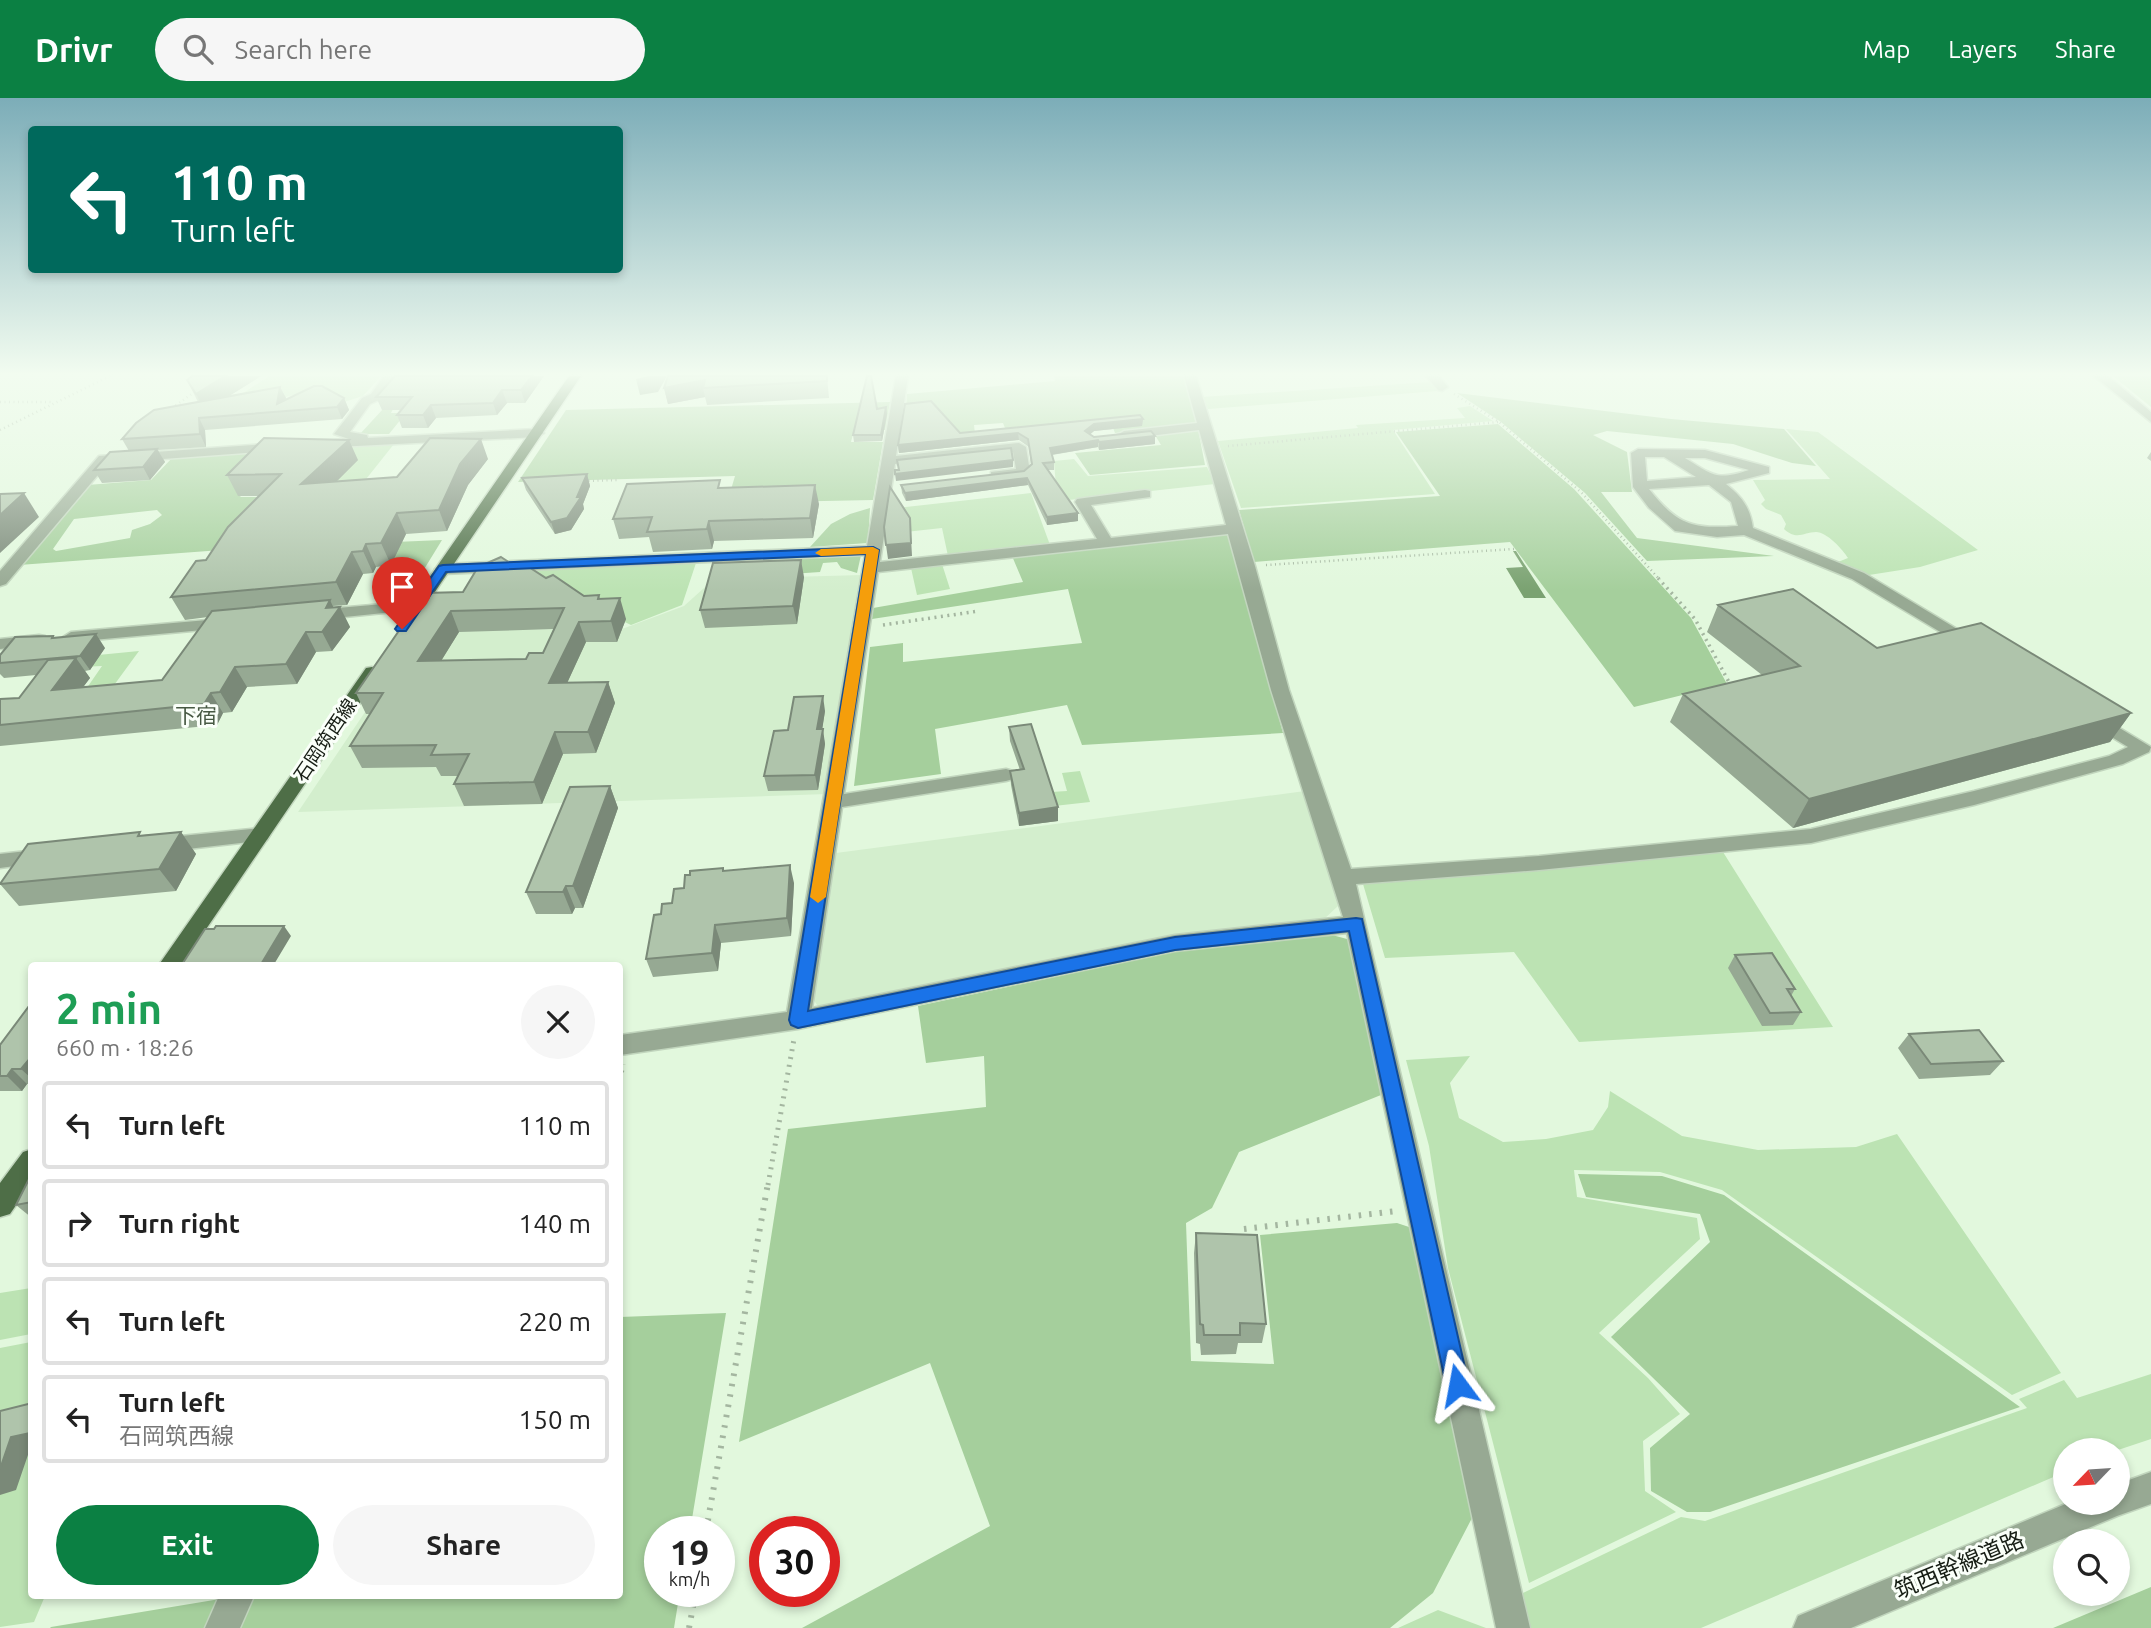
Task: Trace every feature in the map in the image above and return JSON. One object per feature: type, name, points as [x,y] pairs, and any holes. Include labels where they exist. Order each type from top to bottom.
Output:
[{"type":"main road","points":[[402,629],[527,447]]},
{"type":"main road","name":"石岡筑西線","points":[[172,962],[386,652]]},
{"type":"main road","points":[[0,1205],[8,1182],[28,1164]]},
{"type":"street","points":[[0,580],[104,459],[280,447]]},
{"type":"street","points":[[798,1020],[872,559],[890,488],[888,461],[890,447]]},
{"type":"street","points":[[888,461],[1015,447]]},
{"type":"street","points":[[985,476],[1023,472],[1019,447]]},
{"type":"street","points":[[1210,447],[1247,566],[1280,691],[1343,877],[1356,924],[1513,1628]]},
{"type":"street","points":[[1640,487],[1656,483],[1733,480],[1764,470],[1705,454],[1638,453],[1640,487],[1654,505],[1679,527],[1704,531],[1746,530],[1858,576],[1987,653]]},
{"type":"street","points":[[1667,453],[1714,482],[1737,500],[1744,515],[1746,530]]},
{"type":"street","points":[[1106,542],[1082,502],[1145,494]]},
{"type":"street","points":[[443,569],[872,559],[1106,542],[1234,528]]},
{"type":"street","points":[[292,617],[417,606]]},
{"type":"street","points":[[0,644],[250,621]]},
{"type":"street","points":[[2082,711],[2148,748]]},
{"type":"street","points":[[1343,877],[1539,863],[1811,836],[1974,798],[2116,760],[2148,748]]},
{"type":"street","points":[[833,802],[1006,775]]},
{"type":"street","points":[[137,847],[260,835]]},
{"type":"street","points":[[0,861],[68,854]]},
{"type":"street","points":[[623,1045],[798,1020],[1175,943],[1356,924]]},
{"type":"street","points":[[2130,1496],[2151,1488]]},
{"type":"street","name":"筑西幹線道路","points":[[1810,1628],[2077,1516]]},
{"type":"street","points":[[222,1628],[236,1599]]},
{"type":"path","points":[[1528,447],[1581,493],[1695,619],[1730,684]]},
{"type":"path","points":[[580,481],[618,480]]},
{"type":"path","points":[[1247,566],[1514,549]]},
{"type":"path","points":[[861,628],[979,611]]},
{"type":"path","points":[[709,1516],[798,1020]]},
{"type":"path","points":[[1244,1229],[1418,1209]]},
{"type":"path","points":[[689,1628],[693,1607]]},
{"type":"shaded area","points":[[336,447],[391,447],[355,493],[290,495]]},
{"type":"shaded area","points":[[541,447],[882,447],[873,500],[727,503],[735,476],[518,482]]},
{"type":"shaded area","points":[[1135,447],[1202,447],[1205,465],[1090,475],[1075,453]]},
{"type":"shaded area","points":[[1220,447],[1404,447],[1435,494],[1241,508]]},
{"type":"shaded area","points":[[1407,447],[1525,447],[1574,489],[1691,618],[1727,684],[1634,707],[1510,542],[1254,562],[1239,510],[1440,496]]},
{"type":"shaded area","points":[[1531,447],[1618,447],[1627,452],[1632,492],[1601,492],[1637,538],[1774,556],[1647,561],[1585,493]]},
{"type":"shaded area","points":[[1744,447],[1800,447],[1816,466],[1792,463]]},
{"type":"shaded area","points":[[1802,447],[1839,447],[1978,550],[1920,567],[1869,575],[1838,562],[1848,558],[1839,546],[1825,535],[1816,532],[1793,535],[1784,529],[1786,524],[1781,515],[1761,504],[1765,500],[1753,480],[1830,479]]},
{"type":"shaded area","points":[[286,448],[240,497],[288,497],[235,549],[19,565],[87,485],[151,480],[173,457]],"holes":[[[157,510],[162,515],[150,524],[132,530],[130,538],[56,551],[53,549],[74,519]]]},
{"type":"shaded area","points":[[1074,459],[1088,476],[1207,467],[1215,484],[1041,503],[1056,487],[1054,461]]},
{"type":"shaded area","points":[[1031,493],[1050,545],[948,556],[942,528],[887,534],[888,509]]},
{"type":"shaded area","points":[[870,508],[868,543],[810,547],[831,524]]},
{"type":"shaded area","points":[[1228,532],[1283,733],[1082,745],[1067,705],[935,729],[941,774],[854,786],[870,647],[903,643],[903,662],[1082,643],[1068,589],[872,619],[873,608],[1023,582],[1012,556]]},
{"type":"shaded area","points":[[442,540],[415,584],[392,586],[395,542]]},
{"type":"shaded area","points":[[1513,551],[1516,551],[1546,598],[1524,598],[1506,568],[1523,567]]},
{"type":"shaded area","points":[[861,555],[857,573],[841,568],[837,562],[823,563],[820,572],[720,579],[721,561]]},
{"type":"shaded area","points":[[696,563],[682,605],[631,625],[524,574],[531,568]]},
{"type":"shaded area","points":[[942,564],[950,589],[917,595],[911,568]]},
{"type":"shaded area","points":[[862,575],[827,794],[298,812],[420,630],[622,629],[684,606],[714,579]]},
{"type":"shaded area","points":[[139,651],[109,692],[82,695],[102,666],[79,667],[88,656]]},
{"type":"shaded area","points":[[1080,771],[1090,802],[1054,806],[1051,792],[1067,791],[1062,773]]},
{"type":"shaded area","points":[[1305,791],[1338,906],[1323,920],[1176,934],[818,1006],[812,998],[836,853]]},
{"type":"shaded area","points":[[1723,852],[1833,1027],[1579,1042],[1514,952],[1385,958],[1363,884]]},
{"type":"shaded area","points":[[1332,935],[1347,939],[1352,946],[1381,1095],[1239,1152],[1212,1208],[1186,1223],[1191,1361],[1274,1364],[1260,1235],[1397,1223],[1412,1228],[1472,1518],[1433,1593],[1390,1628],[802,1628],[990,1526],[930,1363],[739,1442],[788,1129],[986,1107],[984,1056],[926,1063],[918,1006],[1182,950]]},
{"type":"shaded area","points":[[1470,1056],[1450,1083],[1459,1118],[1503,1142],[1546,1139],[1593,1130],[1608,1107],[1610,1091],[1682,1136],[1758,1150],[1856,1147],[1897,1134],[2061,1373],[2012,1395],[1722,1190],[1660,1172],[1574,1170],[1577,1197],[1697,1218],[1700,1239],[1599,1333],[1648,1378],[1680,1414],[1643,1441],[1645,1491],[1676,1512],[1529,1583],[1448,1268],[1429,1146],[1406,1060]]},
{"type":"shaded area","points":[[1578,1174],[1662,1176],[1724,1195],[2020,1407],[1710,1512],[1687,1512],[1651,1491],[1650,1448],[1690,1414],[1611,1337],[1710,1242],[1700,1214],[1586,1197]]},
{"type":"shaded area","points":[[28,1288],[28,1335],[0,1340],[0,1293]]},
{"type":"shaded area","points":[[726,1313],[692,1516],[644,1516],[644,1607],[677,1607],[674,1628],[236,1628],[249,1599],[623,1599],[623,1317]]},
{"type":"shaded area","points":[[28,1343],[28,1599],[44,1599],[34,1622],[0,1627],[0,1348]]},
{"type":"shaded area","points":[[2151,1374],[2151,1439],[2130,1446],[2130,1438],[2053,1438],[2053,1477],[1701,1628],[1530,1628],[1521,1594],[1681,1517],[1705,1521],[2027,1408],[2019,1399],[2064,1380],[2077,1398]]},
{"type":"shaded area","points":[[2151,1587],[2151,1628],[2053,1628],[2106,1606],[2130,1606],[2130,1596]]},
{"type":"shaded area","points":[[220,1599],[226,1599],[212,1628],[51,1627]]},
{"type":"shaded area","points":[[1438,1610],[1486,1628],[1398,1628]]},
{"type":"building","points":[[255,447],[341,447],[301,484],[397,477],[422,447],[474,447],[460,464],[439,510],[397,513],[381,543],[366,544],[363,551],[352,552],[336,582],[171,597],[196,561],[206,560],[228,527],[281,474],[227,475]]},
{"type":"building","points":[[1029,447],[1054,447],[1050,448],[1054,462],[1043,463],[1078,513],[1047,517],[1027,478],[905,493],[901,485],[1024,471],[1032,464]]},
{"type":"building","points":[[1011,448],[1013,460],[895,474],[895,470],[899,470],[897,460]]},
{"type":"building","points":[[157,449],[143,467],[94,470],[110,452]]},
{"type":"building","points":[[587,474],[577,497],[581,497],[567,518],[551,522],[522,478]]},
{"type":"building","points":[[720,480],[718,488],[815,485],[810,518],[709,521],[707,529],[647,532],[652,517],[613,519],[627,484]]},
{"type":"building","points":[[890,487],[910,518],[911,543],[886,545],[884,527]]},
{"type":"building","points":[[24,493],[0,515],[0,494]]},
{"type":"building","points":[[501,557],[513,565],[521,562],[546,578],[553,575],[584,596],[599,595],[598,599],[620,598],[611,621],[579,622],[549,683],[608,682],[588,732],[555,732],[534,782],[454,784],[469,754],[431,755],[436,745],[350,746],[383,693],[356,693],[425,593],[463,592],[478,567]],"holes":[[[564,608],[543,653],[529,653],[526,659],[418,661],[451,611]]]},
{"type":"building","points":[[801,560],[793,606],[700,610],[713,563]]},
{"type":"building","points":[[1793,589],[1877,648],[1981,623],[2131,713],[1809,799],[1683,694],[1800,666],[1718,605]]},
{"type":"building","points":[[330,600],[326,608],[340,607],[322,632],[306,632],[286,664],[235,667],[220,692],[211,693],[204,704],[0,725],[0,699],[19,698],[48,660],[76,658],[52,690],[162,680],[212,611]]},
{"type":"building","points":[[96,634],[80,656],[0,663],[0,655],[15,637],[53,636],[52,638]]},
{"type":"building","points":[[823,696],[817,729],[823,729],[815,775],[764,776],[774,731],[788,730],[794,697]]},
{"type":"building","points":[[1031,724],[1058,807],[1019,813],[1010,771],[1024,769],[1009,727]]},
{"type":"building","points":[[610,786],[573,886],[566,886],[563,892],[526,892],[570,787]]},
{"type":"building","points":[[140,832],[138,836],[181,832],[159,869],[0,884],[28,844]]},
{"type":"building","points":[[790,865],[787,918],[715,925],[712,953],[646,959],[654,915],[661,914],[662,904],[672,903],[674,889],[684,888],[685,875],[690,875],[690,871]]},
{"type":"building","points":[[216,926],[284,926],[262,962],[184,962],[205,929],[214,929]]},
{"type":"building","points":[[1772,953],[1795,989],[1787,989],[1801,1012],[1770,1013],[1735,955]]},
{"type":"building","points":[[28,1007],[28,1061],[21,1069],[12,1069],[7,1076],[0,1076],[0,1045]]},
{"type":"building","points":[[1979,1030],[2003,1061],[1931,1064],[1909,1034]]},
{"type":"building","points":[[28,1181],[28,1203],[16,1205]]},
{"type":"building","points":[[1196,1233],[1257,1235],[1266,1324],[1240,1323],[1240,1335],[1204,1335],[1203,1325],[1200,1324]]},
{"type":"building","points":[[28,1404],[28,1433],[11,1437],[0,1469],[0,1411]]},
{"type":"slow traffic","points":[[818,897],[873,550],[821,553]]},
{"type":"district","name":"下宿","points":[[196,716]]},
{"type":"route","points":[[402,629],[443,569],[873,550],[798,1020],[1175,943],[1356,924],[1458,1385]]}]
